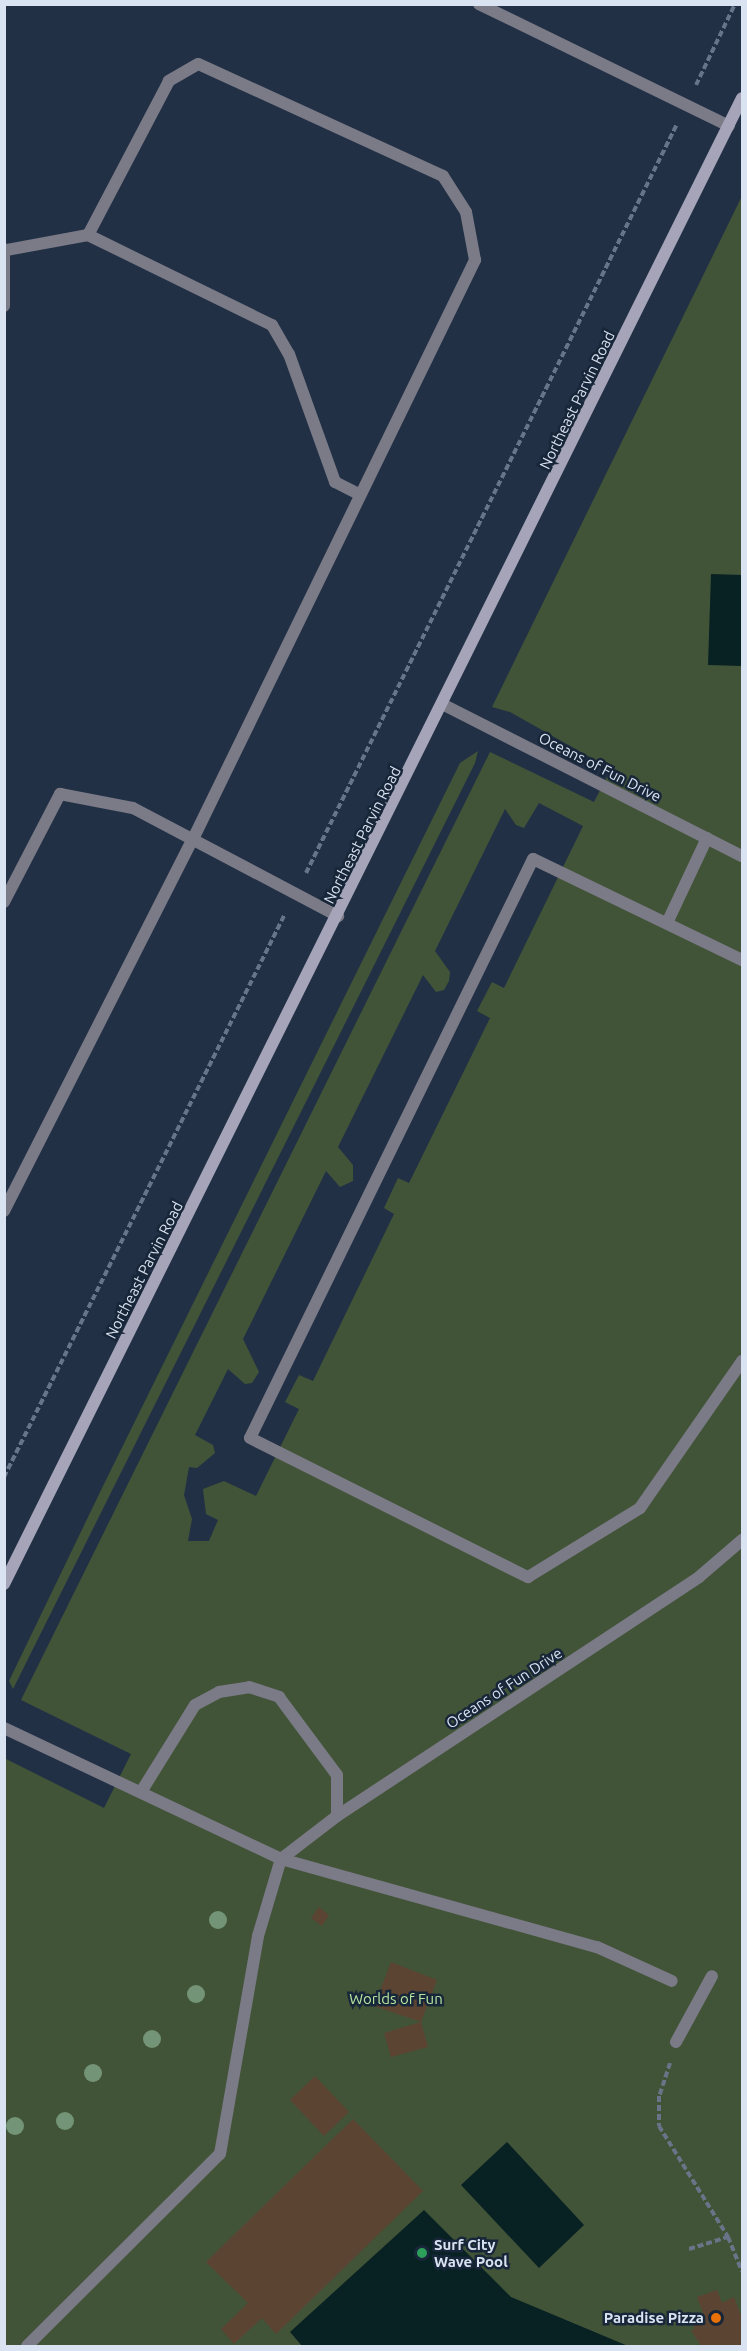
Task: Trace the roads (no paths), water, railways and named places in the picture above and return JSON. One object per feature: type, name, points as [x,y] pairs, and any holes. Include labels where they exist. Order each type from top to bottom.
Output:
[{"type":"street","points":[[479,4],[729,126]]},
{"type":"street","points":[[4,1211],[194,837],[475,260],[466,212],[443,176],[198,64],[169,81],[88,235]]},
{"type":"street","name":"Northeast Parvin Road","points":[[4,1584],[444,705],[742,98]]},
{"type":"street","points":[[4,306],[6,249],[88,235],[272,326],[289,354],[335,482],[360,495]]},
{"type":"street","name":"Oceans of Fun Drive","points":[[444,705],[742,854]]},
{"type":"street","points":[[4,902],[60,794],[133,808],[194,837],[338,916]]},
{"type":"street","points":[[667,923],[707,838]]},
{"type":"street","points":[[742,960],[533,860],[250,1438],[528,1577],[640,1508],[742,1360]]},
{"type":"street","name":"Oceans of Fun Drive","points":[[281,1859],[337,1816],[699,1577],[742,1540]]},
{"type":"street","points":[[141,1792],[195,1705],[219,1692],[249,1687],[279,1697],[337,1775],[337,1816]]},
{"type":"street","points":[[4,1728],[281,1859],[597,1947],[672,1981]]},
{"type":"street","points":[[27,2346],[220,2154],[258,1936],[281,1859]]},
{"type":"street","points":[[676,2042],[712,1976]]},
{"type":"place","name":"Surf City Wave Pool","points":[[422,2253]]},
{"type":"place","name":"Paradise Pizza","points":[[716,2318]]},
{"type":"park label","name":"Worlds of Fun","points":[[396,1999]]}]
